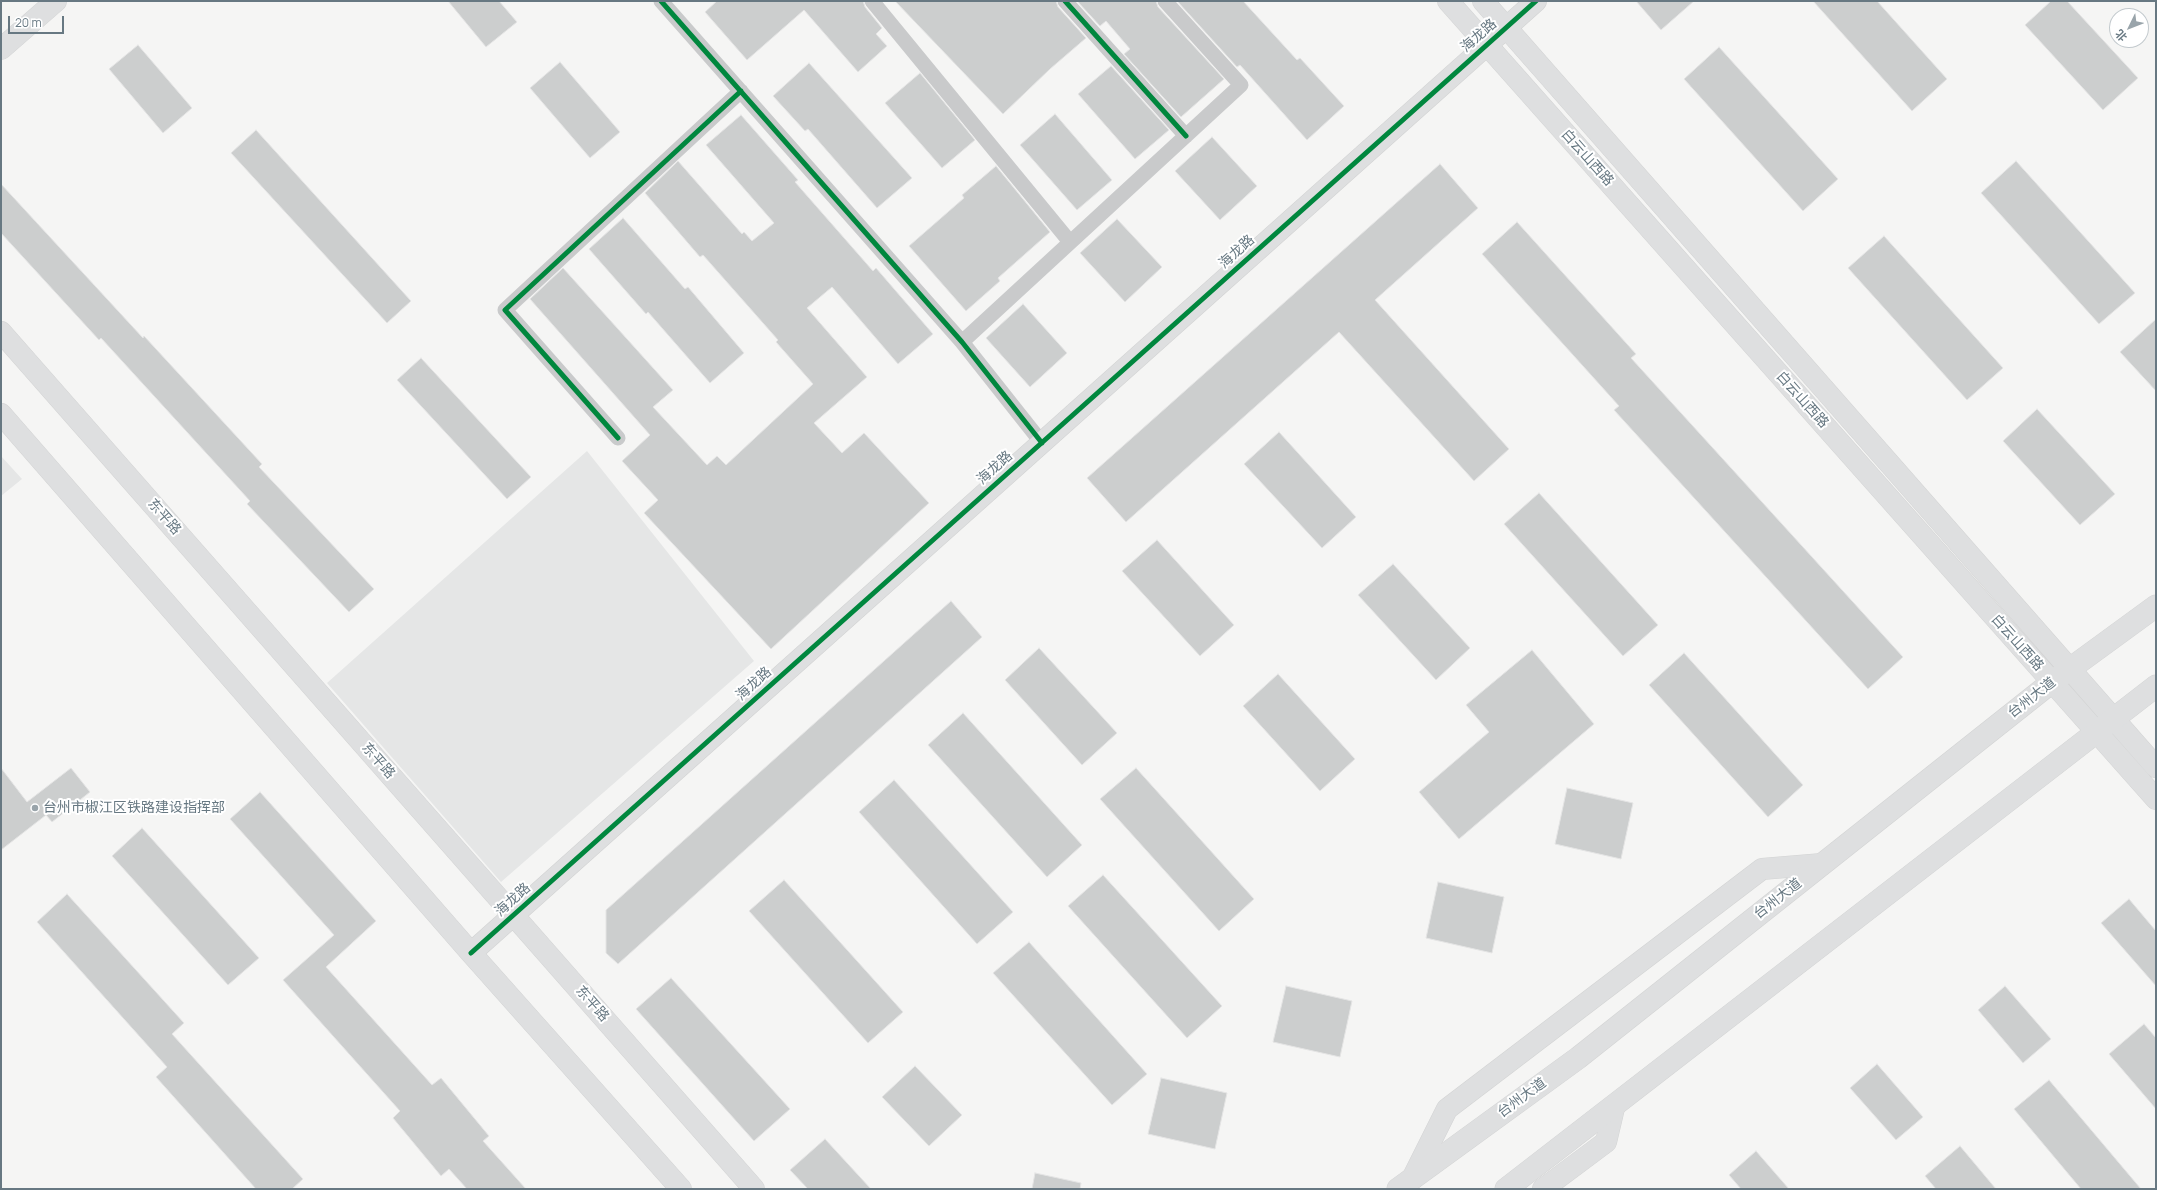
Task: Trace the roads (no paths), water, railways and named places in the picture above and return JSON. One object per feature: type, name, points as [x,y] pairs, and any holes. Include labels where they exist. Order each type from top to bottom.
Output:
[{"type":"main road","points":[[1,49],[56,1]]},
{"type":"main road","name":"白云山西路","points":[[1448,1],[2156,799]]},
{"type":"main road","name":"白云山西路","points":[[1483,1],[2156,767]]},
{"type":"main road","name":"海龙路","points":[[471,953],[1486,44],[1536,1]]},
{"type":"main road","name":"东平路","points":[[1,332],[754,1189]]},
{"type":"main road","points":[[1,414],[471,953],[681,1189]]},
{"type":"main road","name":"台州大道","points":[[1405,1184],[1578,1058],[2052,682],[2156,606]]},
{"type":"main road","points":[[1506,1189],[1614,1108],[2156,686]]},
{"type":"main road","points":[[1405,1184],[1447,1110],[1453,1105],[1762,869],[1822,864]]},
{"type":"main road","points":[[1543,1189],[1606,1142],[1614,1108]]},
{"type":"street","points":[[661,1],[962,342],[1042,443]]},
{"type":"street","points":[[872,1],[1070,242]]},
{"type":"street","points":[[1065,1],[1186,136]]},
{"type":"street","points":[[962,342],[1241,85],[1165,1]]},
{"type":"street","points":[[618,438],[505,310],[741,91]]},
{"type":"place","name":"台州市椒江区铁路建设指挥部","points":[[35,808]]}]
